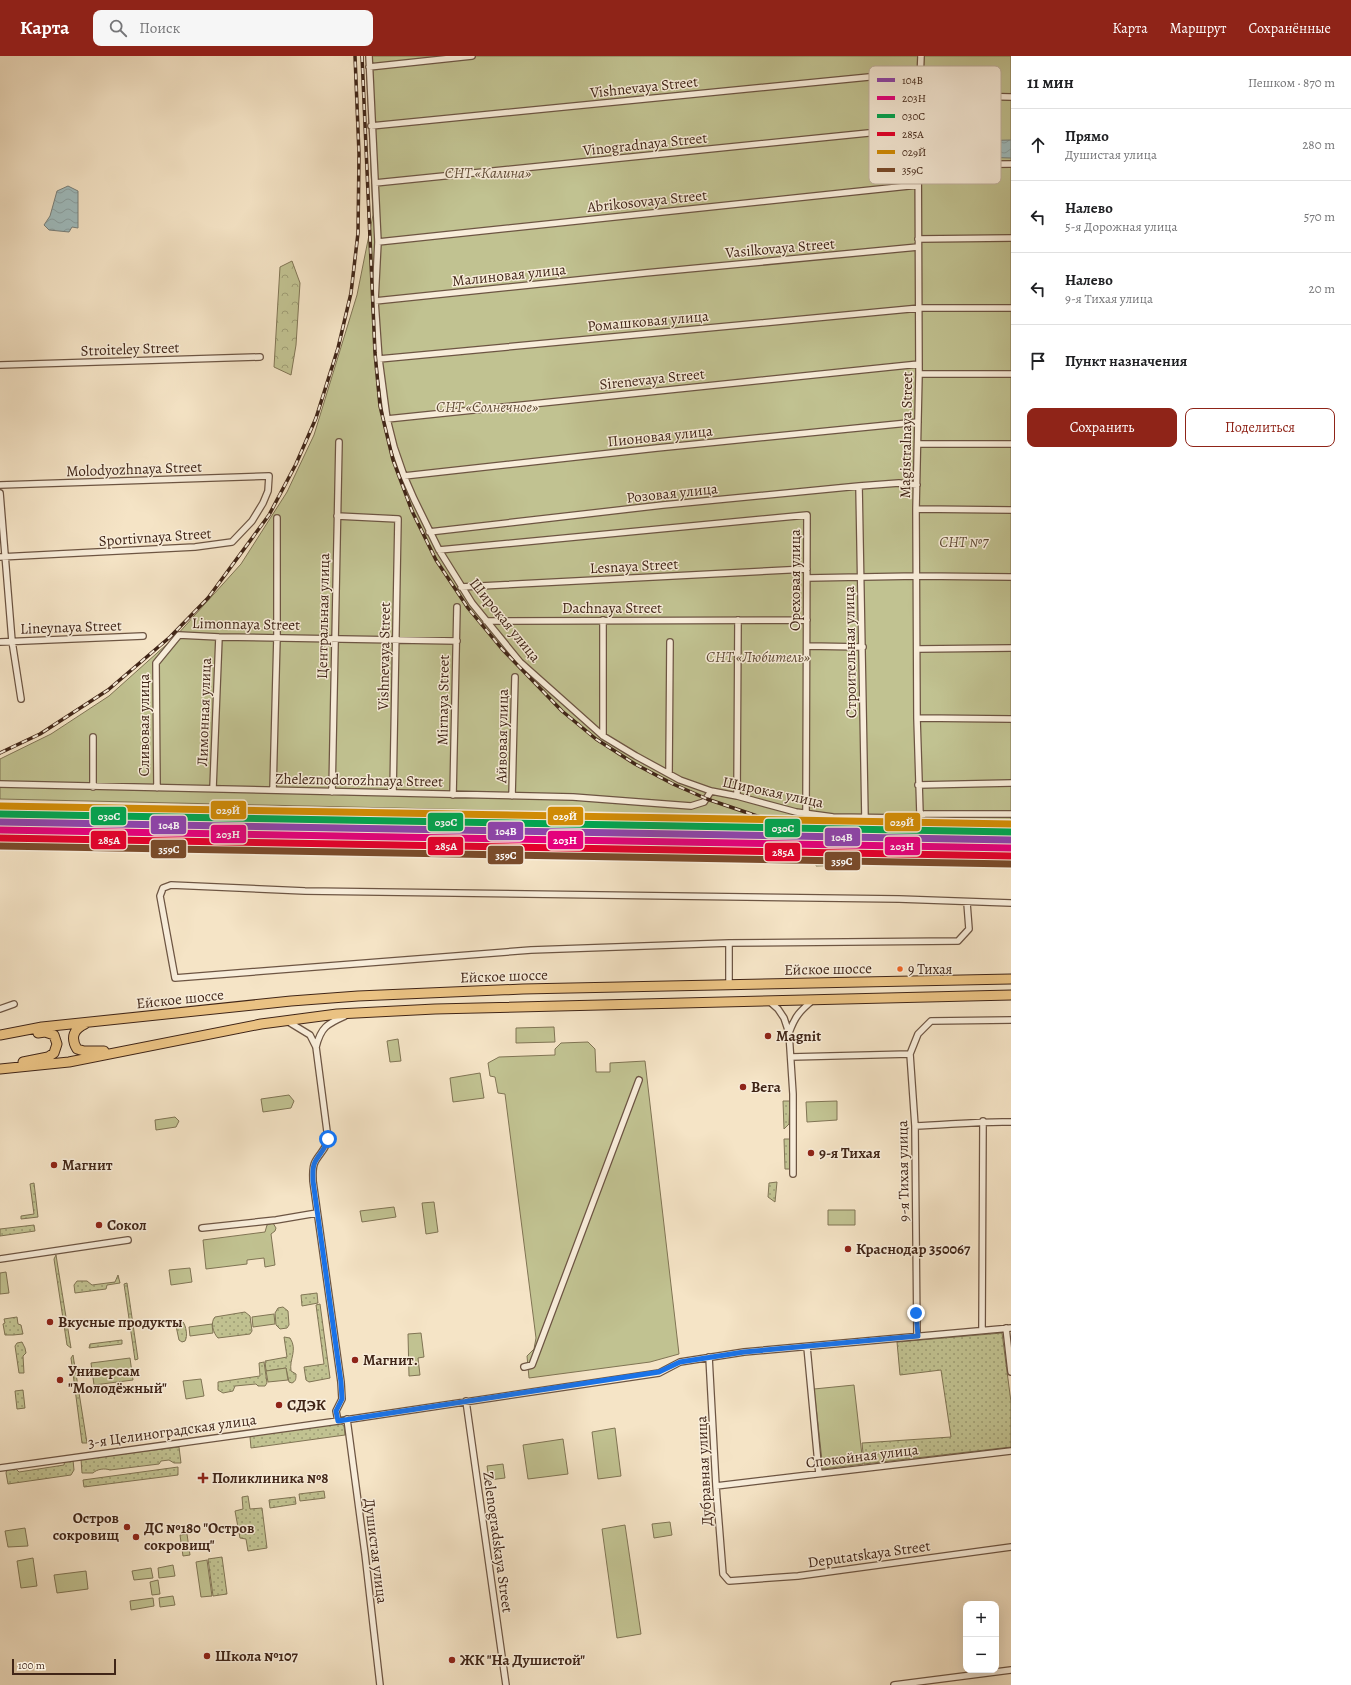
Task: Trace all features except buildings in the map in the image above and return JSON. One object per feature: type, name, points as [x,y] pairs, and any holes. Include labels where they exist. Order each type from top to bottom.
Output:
[{"type":"main road","name":"Ейское шоссе","points":[[0,1036],[42,1027],[291,1001],[358,996],[508,990],[1011,979]]},
{"type":"main road","name":"Ейское шоссе","points":[[0,1067],[69,1062],[285,1020],[349,1014],[435,1009],[1011,995]]},
{"type":"main road","points":[[88,1022],[80,1026],[74,1034],[73,1040],[77,1049],[84,1051],[129,1050]]},
{"type":"main road","points":[[0,1036],[45,1032],[54,1035],[57,1044],[54,1053],[48,1057],[0,1067]]},
{"type":"street","name":"Широкая улица","points":[[369,56],[378,242],[375,301],[379,358],[387,419],[394,447],[404,476],[429,532],[461,587],[486,621],[520,662],[603,736],[680,780],[711,791],[737,796],[806,814],[865,818],[906,818],[920,814],[1011,814]]},
{"type":"street","points":[[369,66],[472,56]]},
{"type":"street","name":"Magistralnaya Street","points":[[920,66],[921,56]]},
{"type":"street","name":"Vishnevaya Street","points":[[372,126],[869,77]]},
{"type":"street","points":[[1001,97],[1011,97]]},
{"type":"street","name":"Vinogradnaya Street","points":[[375,183],[869,133]]},
{"type":"street","points":[[1001,164],[1011,164]]},
{"type":"street","name":"Magistralnaya Street","points":[[918,185],[920,308],[916,509],[918,576],[918,785],[920,814]]},
{"type":"street","name":"Abrikosovaya Street","points":[[378,242],[918,185]]},
{"type":"street","points":[[918,239],[1011,238]]},
{"type":"street","name":"Vasilkovaya Street","points":[[645,273],[918,247]]},
{"type":"street","name":"Малиновая улица","points":[[375,301],[645,273]]},
{"type":"street","name":"Ромашковая улица","points":[[379,358],[920,308],[1011,308]]},
{"type":"street","name":"Stroiteley Street","points":[[0,366],[260,357]]},
{"type":"street","name":"Sirenevaya Street","points":[[387,419],[919,364]]},
{"type":"street","points":[[919,374],[1011,374]]},
{"type":"street","name":"Пионовая улица","points":[[404,476],[657,448],[918,422]]},
{"type":"street","name":"Центральная улица","points":[[332,792],[338,442]]},
{"type":"street","points":[[918,444],[1011,444]]},
{"type":"street","name":"Molodyozhnaya Street","points":[[0,485],[268,476]]},
{"type":"street","name":"Sportivnaya Street","points":[[2,557],[195,547],[232,542],[252,521],[263,503],[268,491],[268,476]]},
{"type":"street","name":"Розовая улица","points":[[429,532],[655,506],[859,486],[899,483],[917,486]]},
{"type":"street","name":"Строительная улица","points":[[859,486],[865,818]]},
{"type":"street","points":[[0,493],[2,557],[12,641],[21,699]]},
{"type":"street","points":[[916,509],[1011,510]]},
{"type":"street","name":"Ореховая улица","points":[[439,550],[807,515],[806,814]]},
{"type":"street","name":"Vishnevaya Street","points":[[337,516],[398,519],[393,793]]},
{"type":"street","points":[[273,790],[277,637],[277,518]]},
{"type":"street","name":"Lesnaya Street","points":[[461,587],[808,569]]},
{"type":"street","points":[[807,578],[861,576],[1011,577]]},
{"type":"street","name":"Mirnaya Street","points":[[453,795],[457,606]]},
{"type":"street","points":[[603,620],[603,736]]},
{"type":"street","points":[[737,796],[738,620]]},
{"type":"street","name":"Dachnaya Street","points":[[486,621],[807,620]]},
{"type":"street","name":"Limonnaya Street","points":[[156,663],[179,635],[457,641]]},
{"type":"street","name":"Lineynaya Street","points":[[0,642],[143,636]]},
{"type":"street","name":"Лимонная улица","points":[[213,788],[219,637]]},
{"type":"street","points":[[669,773],[670,642]]},
{"type":"street","points":[[807,646],[863,647]]},
{"type":"street","points":[[918,649],[1011,648]]},
{"type":"street","name":"Сливовая улица","points":[[156,663],[156,788]]},
{"type":"street","name":"Айвовая улица","points":[[512,796],[515,677]]},
{"type":"street","points":[[918,718],[1011,719]]},
{"type":"street","points":[[93,737],[93,786]]},
{"type":"street","points":[[918,785],[1011,783]]},
{"type":"street","name":"Zheleznodorozhnaya Street","points":[[0,784],[573,797],[691,806],[704,802],[711,791]]},
{"type":"street","points":[[967,903],[969,929],[958,941],[729,943],[531,950],[175,978],[160,896],[164,888],[171,885],[305,891],[891,899],[967,903],[1011,903]]},
{"type":"street","points":[[729,943],[729,985]]},
{"type":"street","points":[[789,1033],[794,1018],[814,999]]},
{"type":"street","points":[[768,1001],[778,1009],[784,1018],[789,1033],[791,1057],[793,1174]]},
{"type":"street","points":[[0,1010],[14,1004]]},
{"type":"street","points":[[316,1047],[319,1036],[324,1027],[349,1014]]},
{"type":"street","points":[[285,1020],[310,1035],[316,1047],[328,1139],[327,1144],[317,1158],[313,1169],[317,1213],[341,1382],[342,1399],[336,1411],[338,1421]]},
{"type":"street","points":[[791,1057],[910,1054],[918,1034],[932,1021],[1011,1020]]},
{"type":"street","name":"9-я Тихая улица","points":[[910,1054],[915,1126],[918,1336]]},
{"type":"street","points":[[524,1367],[532,1365],[639,1080]]},
{"type":"street","points":[[982,1330],[984,1121]]},
{"type":"street","points":[[915,1126],[950,1125],[984,1121],[1011,1122]]},
{"type":"street","points":[[202,1228],[276,1220],[317,1213]]},
{"type":"street","points":[[0,1259],[128,1240]]},
{"type":"street","points":[[1008,1328],[1011,1372]]},
{"type":"street","name":"3-я Целиноградская улица","points":[[0,1468],[338,1421],[659,1372],[680,1362],[744,1352],[1008,1328]]},
{"type":"street","points":[[807,1347],[819,1474]]},
{"type":"street","name":"Дубравная улица","points":[[709,1357],[716,1486],[723,1574],[729,1581]]},
{"type":"street","name":"Zelenogradskaya Street","points":[[466,1401],[506,1685]]},
{"type":"street","name":"Душистая улица","points":[[347,1419],[364,1546],[380,1685]]},
{"type":"street","name":"Спокойная улица","points":[[716,1486],[1011,1451]]},
{"type":"street","name":"Deputatskaya Street","points":[[729,1581],[798,1576],[1011,1547]]},
{"type":"street","points":[[894,1685],[1011,1670]]},
{"type":"green space","points":[[366,56],[1011,56],[1011,825],[912,826],[745,816],[0,799],[0,759],[51,734],[109,696],[176,636],[241,564],[287,492],[314,435],[357,295],[373,215]]},
{"type":"green space","points":[[292,261],[300,283],[296,345],[291,375],[274,367],[280,267]]},
{"type":"green space","points":[[846,852],[846,865],[816,866],[816,853]]},
{"type":"green space","points":[[554,1027],[555,1042],[516,1043],[516,1028]]},
{"type":"green space","points":[[398,1039],[401,1061],[390,1062],[387,1041]]},
{"type":"green space","points":[[588,1042],[595,1049],[596,1072],[610,1072],[610,1063],[645,1061],[679,1354],[650,1362],[529,1378],[527,1356],[534,1349],[536,1338],[505,1094],[498,1093],[495,1077],[490,1076],[488,1063],[499,1057],[555,1055],[555,1049],[561,1043]]},
{"type":"green space","points":[[480,1073],[484,1098],[453,1102],[450,1078]]},
{"type":"green space","points":[[289,1095],[294,1101],[291,1108],[263,1112],[261,1099]]},
{"type":"green space","points":[[783,1101],[790,1101],[789,1124],[784,1129]]},
{"type":"green space","points":[[837,1101],[837,1120],[807,1122],[806,1102]]},
{"type":"green space","points":[[175,1117],[179,1121],[176,1127],[156,1130],[155,1120]]},
{"type":"green space","points":[[784,1139],[790,1139],[790,1169],[785,1169]]},
{"type":"green space","points":[[777,1182],[775,1202],[768,1197],[769,1183]]},
{"type":"green space","points":[[34,1183],[38,1217],[21,1219],[21,1216],[34,1214],[30,1184]]},
{"type":"green space","points":[[434,1202],[438,1232],[426,1234],[422,1203]]},
{"type":"green space","points":[[394,1207],[396,1217],[362,1222],[360,1211]]},
{"type":"green space","points":[[828,1210],[855,1210],[855,1225],[828,1225]]},
{"type":"green space","points":[[273,1223],[276,1228],[271,1234],[275,1265],[265,1267],[264,1258],[247,1260],[247,1264],[206,1269],[203,1240],[265,1232],[267,1225]]},
{"type":"green space","points":[[34,1225],[35,1231],[0,1236],[0,1229]]},
{"type":"green space","points":[[56,1255],[71,1348],[67,1345],[54,1259]]},
{"type":"green space","points":[[190,1268],[192,1282],[171,1285],[169,1270]]},
{"type":"green space","points":[[6,1272],[9,1293],[0,1294],[0,1273]]},
{"type":"green space","points":[[118,1275],[120,1283],[107,1285],[106,1289],[75,1293],[74,1285],[77,1281],[87,1281],[92,1285],[115,1282]]},
{"type":"green space","points":[[127,1283],[138,1359],[135,1360],[124,1284]]},
{"type":"green space","points":[[317,1293],[318,1303],[302,1306],[301,1295]]},
{"type":"green space","points":[[320,1304],[330,1378],[309,1382],[306,1380],[304,1367],[324,1364],[316,1305]]},
{"type":"green space","points":[[283,1307],[288,1311],[289,1325],[287,1328],[280,1329],[276,1325],[275,1313],[278,1308]]},
{"type":"green space","points":[[245,1312],[250,1316],[252,1331],[250,1334],[218,1338],[213,1328],[213,1319],[215,1317]]},
{"type":"green space","points":[[274,1314],[275,1324],[253,1327],[252,1317]]},
{"type":"green space","points":[[17,1317],[18,1324],[21,1325],[23,1334],[5,1335],[3,1324],[5,1323],[4,1319]]},
{"type":"green space","points":[[180,1322],[183,1322],[186,1331],[186,1339],[182,1342],[179,1340],[176,1326]]},
{"type":"green space","points":[[212,1324],[213,1333],[190,1336],[189,1327]]},
{"type":"green space","points":[[421,1333],[424,1357],[418,1358],[420,1375],[409,1376],[408,1334]]},
{"type":"green space","points":[[1002,1333],[1011,1402],[1011,1447],[864,1464],[862,1443],[951,1437],[941,1370],[900,1375],[897,1342]]},
{"type":"green space","points":[[284,1337],[290,1338],[293,1347],[291,1371],[296,1374],[296,1379],[292,1383],[289,1382],[286,1368],[266,1371],[265,1361],[287,1357]]},
{"type":"green space","points":[[122,1340],[122,1344],[89,1348],[90,1344]]},
{"type":"green space","points":[[22,1342],[26,1353],[23,1356],[24,1373],[19,1373],[15,1346],[17,1343]]},
{"type":"green space","points":[[73,1355],[87,1443],[82,1443],[71,1358]]},
{"type":"green space","points":[[130,1358],[133,1380],[94,1385],[91,1363]]},
{"type":"green space","points":[[264,1362],[267,1383],[265,1386],[258,1386],[256,1384],[235,1386],[233,1391],[223,1393],[218,1390],[218,1382],[260,1376],[259,1363]]},
{"type":"green space","points":[[286,1368],[288,1380],[268,1382],[266,1371]]},
{"type":"green space","points":[[201,1379],[204,1396],[186,1399],[183,1381]]},
{"type":"green space","points":[[854,1385],[863,1464],[823,1469],[814,1389]]},
{"type":"green space","points":[[23,1390],[25,1408],[17,1409],[15,1391]]},
{"type":"green space","points":[[340,1423],[344,1426],[345,1435],[251,1448],[250,1437],[253,1435]]},
{"type":"green space","points":[[615,1428],[621,1476],[598,1479],[592,1432]]},
{"type":"green space","points":[[563,1439],[568,1474],[528,1479],[523,1445]]},
{"type":"green space","points":[[179,1447],[181,1463],[174,1463],[169,1460],[161,1461],[159,1464],[110,1470],[101,1469],[93,1473],[82,1473],[81,1459]]},
{"type":"green space","points":[[65,1460],[73,1460],[74,1470],[71,1475],[8,1484],[6,1473],[7,1469],[15,1468],[19,1472],[64,1465]]},
{"type":"green space","points":[[503,1464],[505,1478],[489,1480],[487,1466]]},
{"type":"green space","points":[[178,1467],[178,1475],[84,1487],[83,1480]]},
{"type":"green space","points":[[324,1491],[325,1498],[300,1501],[299,1494]]},
{"type":"green space","points":[[248,1496],[250,1509],[262,1508],[267,1548],[248,1551],[246,1539],[240,1538],[235,1511],[243,1509],[242,1497]]},
{"type":"green space","points":[[295,1497],[296,1504],[270,1508],[269,1500]]},
{"type":"green space","points":[[670,1522],[672,1535],[654,1538],[652,1524]]},
{"type":"green space","points":[[625,1525],[641,1634],[617,1638],[602,1529]]},
{"type":"green space","points":[[25,1528],[28,1546],[8,1547],[5,1531]]},
{"type":"green space","points":[[187,1534],[190,1555],[183,1556],[180,1535]]},
{"type":"green space","points":[[222,1557],[227,1594],[213,1596],[208,1559]]},
{"type":"green space","points":[[33,1558],[37,1586],[21,1588],[17,1561]]},
{"type":"green space","points":[[207,1560],[212,1596],[201,1597],[196,1562]]},
{"type":"green space","points":[[173,1565],[175,1576],[159,1578],[158,1568]]},
{"type":"green space","points":[[151,1568],[153,1578],[134,1580],[132,1571]]},
{"type":"green space","points":[[86,1571],[88,1589],[57,1593],[54,1575]]},
{"type":"green space","points":[[158,1580],[160,1594],[152,1595],[150,1582]]},
{"type":"green space","points":[[173,1596],[175,1605],[160,1607],[159,1598]]},
{"type":"green space","points":[[153,1598],[154,1606],[131,1610],[130,1601]]},
{"type":"water","points":[[1001,140],[1011,140],[1011,158],[1001,158]]},
{"type":"water","points":[[68,186],[78,191],[78,228],[72,227],[69,232],[49,230],[44,225],[50,216],[57,191]]},
{"type":"railway","points":[[0,753],[40,734],[108,690],[170,637],[208,598],[269,515],[296,464],[316,418],[338,348],[351,293],[358,233],[359,154],[355,56]]},
{"type":"railway","points":[[362,56],[375,353],[380,406],[393,460],[412,511],[436,560],[468,608],[502,649],[562,711],[596,739],[635,764],[673,784],[707,799],[757,816],[796,826],[849,831],[1011,834]]},
{"type":"transit line","name":"029Й","points":[[0,806],[1011,824]]},
{"type":"transit line","name":"030C","points":[[0,814],[1011,832]]},
{"type":"transit line","name":"104В","points":[[0,822],[1011,840]]},
{"type":"transit line","name":"203Н","points":[[0,830],[1011,848]]},
{"type":"transit line","name":"285А","points":[[0,838],[1011,856]]},
{"type":"transit line","name":"359С","points":[[0,846],[1011,864]]},
{"type":"place","name":"9 Тихая","points":[[900,969]]},
{"type":"place","name":"Magnit","points":[[768,1036]]},
{"type":"place","name":"Вега","points":[[743,1087]]},
{"type":"place","name":"9-я Тихая","points":[[811,1153]]},
{"type":"place","name":"Магнит","points":[[54,1165]]},
{"type":"place","name":"Сокол","points":[[99,1225]]},
{"type":"place","name":"Краснодар 350067","points":[[848,1249]]},
{"type":"place","name":"Вкусные продукты","points":[[50,1322]]},
{"type":"place","name":"Магнит.","points":[[355,1360]]},
{"type":"place","name":"Универсам \"Молодёжный\"","points":[[60,1380]]},
{"type":"place","name":"СДЭК","points":[[279,1405]]},
{"type":"place","name":"Поликлиника №8","points":[[203,1478]]},
{"type":"place","name":"Остров сокровищ","points":[[127,1527]]},
{"type":"place","name":"ДС №180 \"Остров сокровищ\"","points":[[136,1537]]},
{"type":"place","name":"Школа №107","points":[[207,1656]]},
{"type":"place","name":"ЖК \"На Душистой\"","points":[[452,1660]]},
{"type":"route","points":[[328,1139],[327,1144],[315,1162],[313,1169],[313,1181],[341,1382],[342,1399],[336,1411],[338,1421],[659,1372],[680,1362],[709,1357],[744,1352],[918,1336],[916,1313]]},
{"type":"park label","name":"СНТ «Калина»","points":[[488,173]]},
{"type":"park label","name":"СНТ «Солнечное»","points":[[487,407]]},
{"type":"park label","name":"СНТ №7","points":[[964,542]]},
{"type":"park label","name":"СНТ «Любитель»","points":[[758,657]]}]
